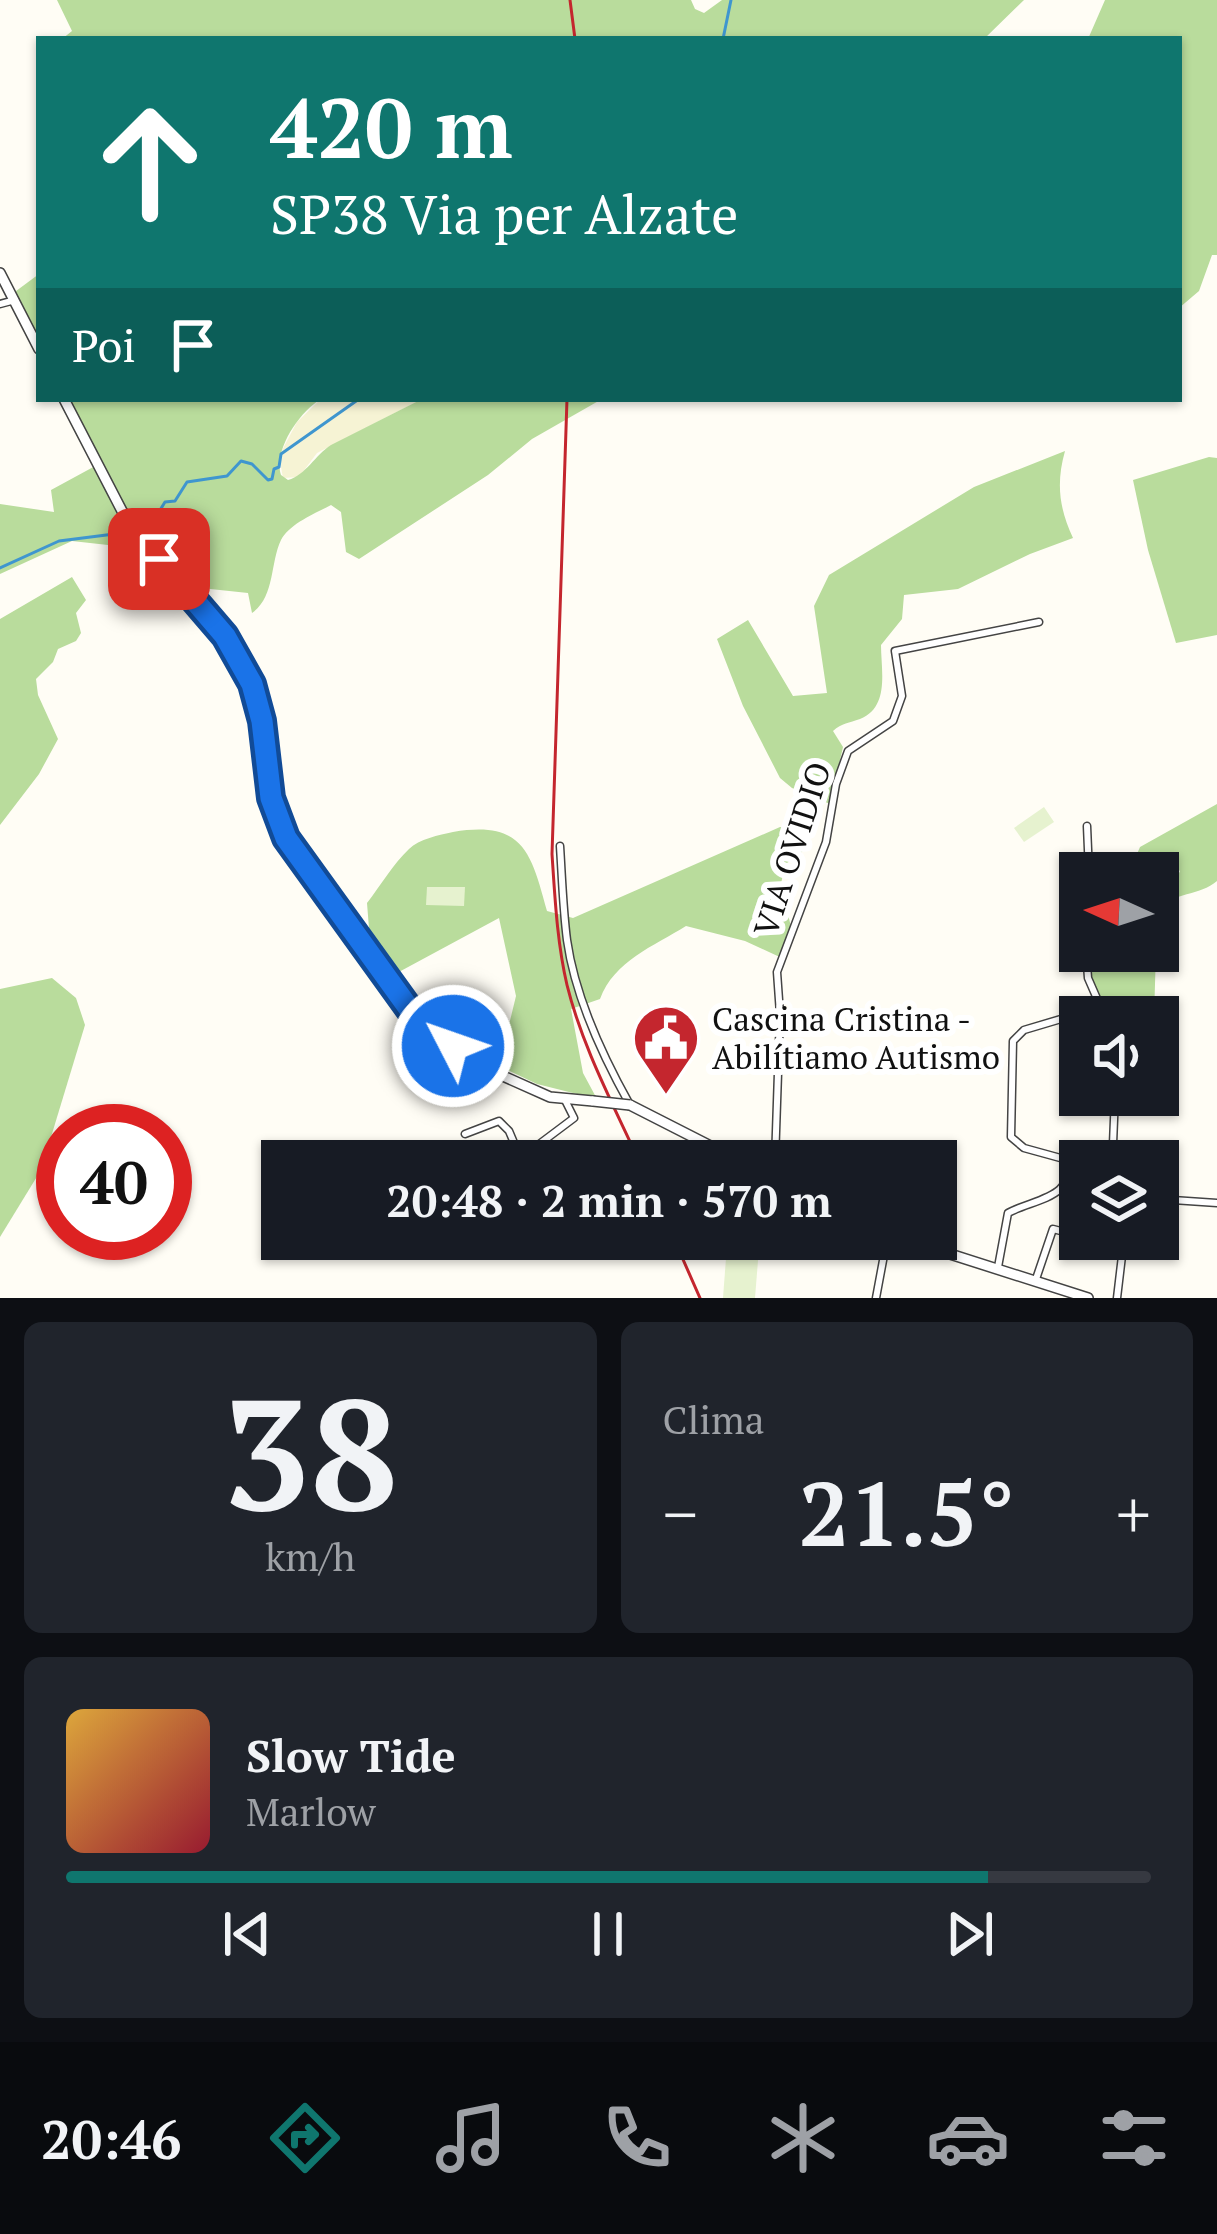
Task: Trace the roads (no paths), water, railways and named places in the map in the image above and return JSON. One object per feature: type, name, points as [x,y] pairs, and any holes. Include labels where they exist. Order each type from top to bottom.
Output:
[{"type":"street","points":[[0,272],[36,343]]},
{"type":"street","points":[[0,304],[14,300]]},
{"type":"street","points":[[66,402],[122,511],[225,636],[252,684],[280,827],[418,1021],[484,1068],[550,1096],[630,1105],[699,1140]]},
{"type":"street","name":"VIA OVIDIO","points":[[776,1140],[780,1014],[776,972],[826,842],[836,784],[848,751],[893,721],[902,696],[895,651],[1039,622]]},
{"type":"street","points":[[1088,826],[1089,852]]},
{"type":"street","points":[[560,846],[568,944],[609,1069],[630,1105]]},
{"type":"street","points":[[998,1267],[1008,1213],[1050,1198],[1064,1187],[1068,1176],[1064,1159],[1024,1148],[1011,1137],[1013,1041],[1024,1030],[1059,1020]]},
{"type":"street","points":[[464,1134],[499,1121],[517,1150],[526,1154],[574,1118],[564,1098]]},
{"type":"street","points":[[1179,1200],[1217,1203]]},
{"type":"street","points":[[1036,1280],[1053,1229],[1059,1231]]},
{"type":"street","points":[[957,1255],[1088,1298]]},
{"type":"street","points":[[876,1298],[882,1260]]},
{"type":"street","points":[[1118,1298],[1122,1260]]},
{"type":"waterway","points":[[724,36],[731,0]]},
{"type":"waterway","points":[[141,524],[157,515],[165,502],[175,501],[187,482],[227,476],[241,461],[272,479],[281,454],[355,402]]},
{"type":"waterway","points":[[0,568],[59,541],[130,532]]},
{"type":"railway","points":[[570,0],[575,36]]},
{"type":"railway","points":[[567,402],[552,854],[557,920],[567,985],[581,1030],[629,1140]]},
{"type":"railway","points":[[683,1260],[700,1298]]},
{"type":"place","name":"Cascina Cristina - Abilítiamo Autismo","points":[[666,1097]]}]
